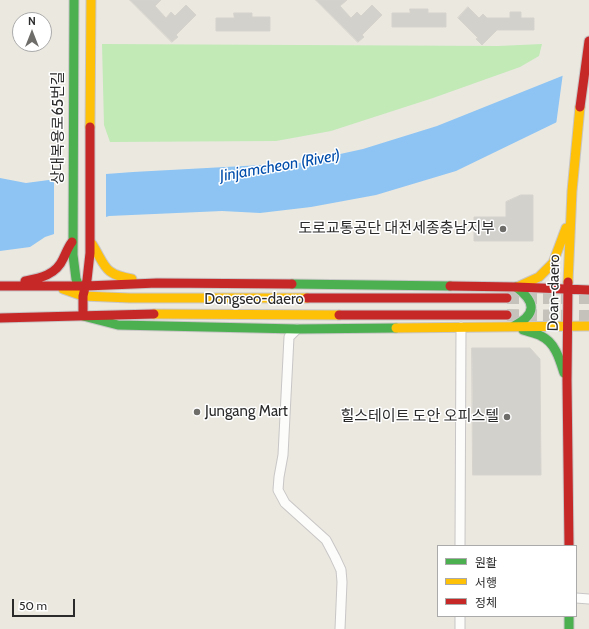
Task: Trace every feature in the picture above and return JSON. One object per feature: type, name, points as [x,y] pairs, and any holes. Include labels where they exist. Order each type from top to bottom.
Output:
[{"type":"street","name":"상대복용로65번길","points":[[74,0],[73,255],[82,286]]},
{"type":"street","name":"상대복용로65번길","points":[[82,286],[93,252],[90,242],[92,0]]},
{"type":"street","name":"Doan-daero","points":[[569,545],[567,326],[571,213],[576,142],[589,41]]},
{"type":"street","points":[[516,287],[539,277],[554,263],[571,213]]},
{"type":"street","points":[[4,286],[49,275],[62,262],[67,248],[73,242]]},
{"type":"street","points":[[93,252],[105,268],[114,275],[157,283]]},
{"type":"street","points":[[4,286],[82,286],[157,283],[516,287],[589,290]]},
{"type":"street","name":"Dongseo-daero","points":[[56,286],[83,296],[130,298],[507,298]]},
{"type":"street","points":[[82,286],[83,316],[118,325],[297,329],[589,326]]},
{"type":"street","points":[[512,327],[522,323],[528,318],[532,303],[529,297],[516,287]]},
{"type":"street","name":"Dongseo-daero","points":[[0,318],[130,314],[507,315]]},
{"type":"street","points":[[460,545],[461,327]]},
{"type":"street","points":[[512,327],[542,337],[554,348],[560,361],[567,388]]},
{"type":"street","points":[[297,329],[289,338],[283,455],[278,490],[285,503],[326,540],[335,557],[340,570],[342,582],[340,629]]},
{"type":"street","points":[[577,598],[589,598]]},
{"type":"street","points":[[460,617],[460,629]]},
{"type":"street","points":[[569,617],[569,629]]},
{"type":"green space","points":[[102,44],[498,46],[542,44],[539,56],[520,67],[433,98],[331,131],[276,141],[110,142],[104,125]]},
{"type":"water","name":"Jinjamcheon (River)","points":[[567,74],[589,109],[555,123],[456,171],[376,195],[311,207],[260,213],[222,211],[109,216],[45,237],[30,247],[0,251],[0,178],[26,183],[79,176],[133,172],[299,163],[363,149],[437,126]]},
{"type":"pier","points":[[589,63],[589,111],[556,125],[563,73]]},
{"type":"pier","points":[[106,172],[106,219],[54,236],[54,177]]},
{"type":"building","points":[[130,0],[161,0],[155,6],[166,18],[171,12],[175,16],[186,5],[196,15],[176,35],[178,37],[172,42]]},
{"type":"building","points":[[316,0],[347,0],[340,6],[351,18],[357,12],[361,16],[372,5],[382,15],[362,35],[364,37],[358,42]]},
{"type":"building","points":[[468,7],[479,18],[483,14],[487,18],[510,18],[510,12],[521,12],[521,18],[534,18],[534,30],[497,30],[482,45],[476,39],[478,38],[458,18]]},
{"type":"building","points":[[410,9],[428,9],[428,13],[446,13],[446,27],[392,27],[392,13],[410,13]]},
{"type":"building","points":[[234,13],[252,13],[252,17],[270,17],[270,31],[216,31],[216,18],[234,18]]},
{"type":"building","name":"도로교통공단 대전세종충남지부","points":[[521,195],[533,195],[533,241],[474,241],[474,217],[506,217],[506,202]]},
{"type":"building","name":"힐스테이트 도안 오피스텔","points":[[472,348],[530,348],[540,359],[541,475],[473,475]]},
{"type":"tunnel","points":[[507,298],[589,298]]},
{"type":"tunnel","points":[[507,315],[589,316]]},
{"type":"traffic: fast","points":[[74,0],[73,255],[76,279],[81,291]]},
{"type":"traffic: fast","points":[[292,284],[450,286]]},
{"type":"traffic: fast","points":[[514,326],[527,317],[531,308],[530,303],[523,292],[516,287]]},
{"type":"traffic: fast","points":[[83,316],[118,325],[297,329],[396,328]]},
{"type":"traffic: fast","points":[[523,330],[539,335],[550,342],[561,363],[564,373]]},
{"type":"traffic: fast","points":[[569,617],[569,629]]},
{"type":"traffic: slow","points":[[90,127],[91,0]]},
{"type":"traffic: slow","points":[[568,282],[572,191],[580,107]]},
{"type":"traffic: slow","points":[[517,287],[539,277],[553,263],[566,228]]},
{"type":"traffic: slow","points":[[92,244],[106,268],[110,272],[115,275],[132,279]]},
{"type":"traffic: slow","points":[[63,289],[83,296],[130,298],[307,298]]},
{"type":"traffic: slow","points":[[154,314],[339,315]]},
{"type":"traffic: slow","points":[[396,328],[589,326]]},
{"type":"traffic: jam","points":[[580,107],[589,41]]},
{"type":"traffic: jam","points":[[83,316],[83,296],[87,280],[90,253],[90,127]]},
{"type":"traffic: jam","points":[[25,281],[42,277],[56,269],[72,242]]},
{"type":"traffic: jam","points":[[568,282],[567,380],[569,545]]},
{"type":"traffic: jam","points":[[0,286],[86,286],[157,283],[292,284]]},
{"type":"traffic: jam","points":[[450,286],[589,290]]},
{"type":"traffic: jam","points":[[307,298],[507,298]]},
{"type":"traffic: jam","points":[[0,318],[154,314]]},
{"type":"traffic: jam","points":[[339,315],[507,315]]},
{"type":"place","name":"도로교통공단 대전세종충남지부","points":[[503,229]]},
{"type":"place","name":"Jungang Mart","points":[[197,412]]},
{"type":"place","name":"힐스테이트 도안 오피스텔","points":[[507,417]]}]
